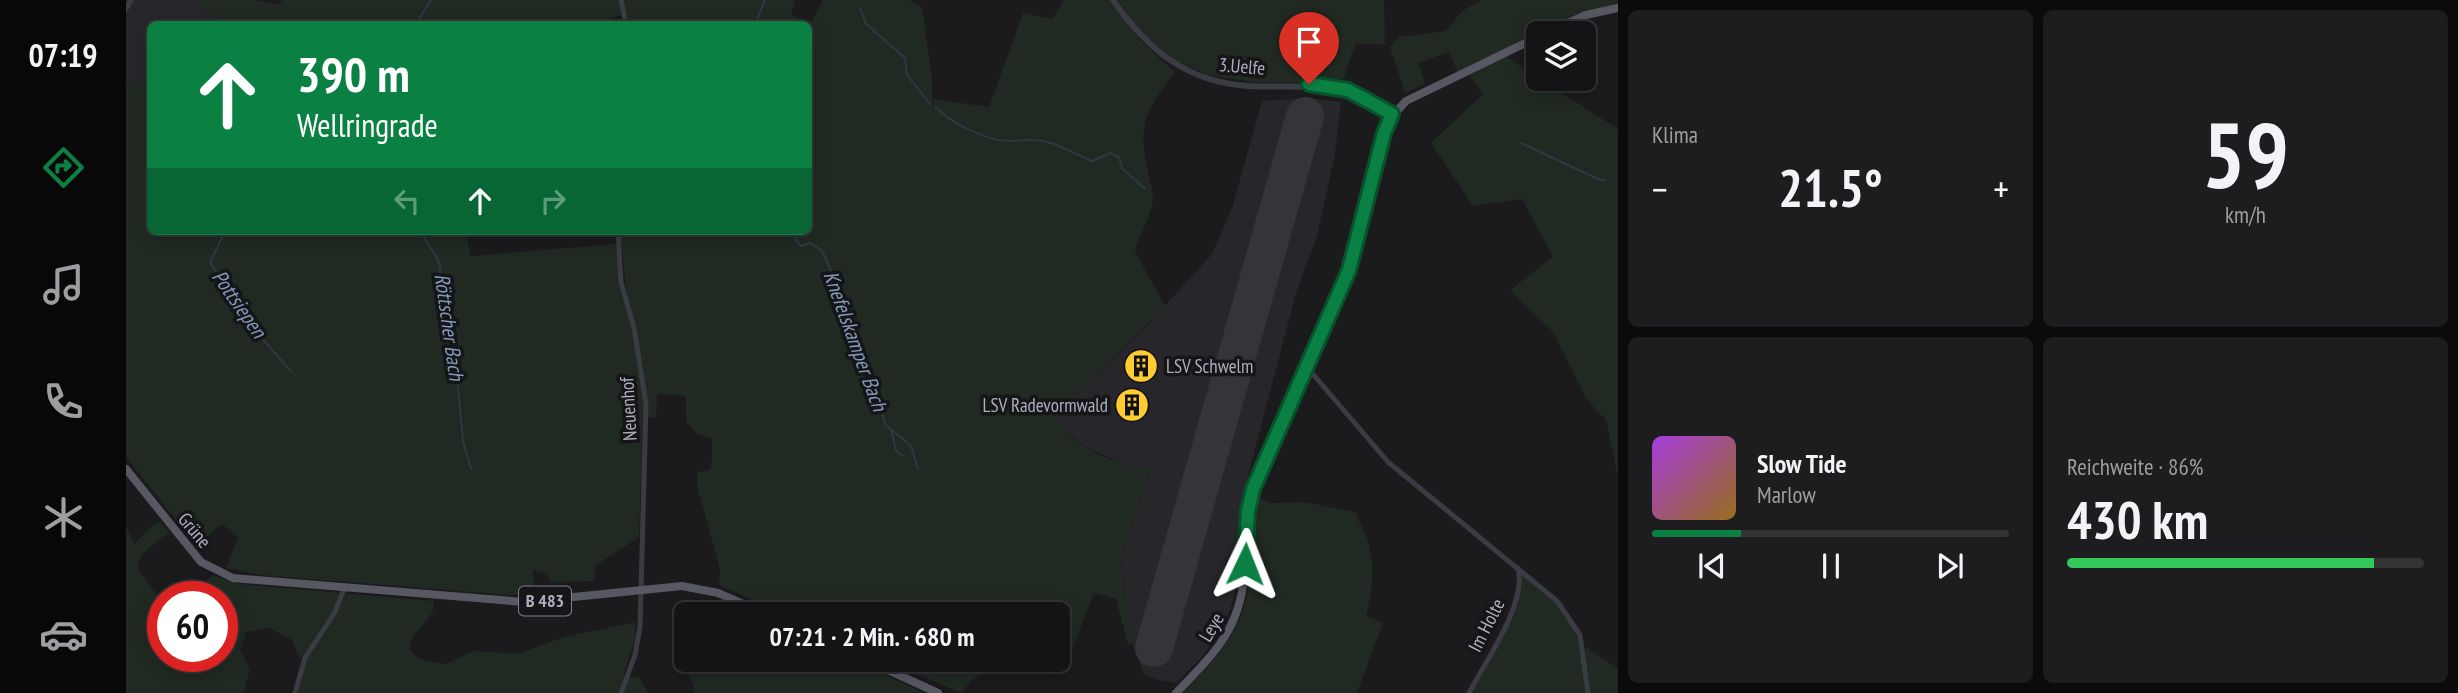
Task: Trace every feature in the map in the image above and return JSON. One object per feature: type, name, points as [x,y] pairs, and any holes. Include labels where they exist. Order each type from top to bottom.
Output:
[{"type":"main road","points":[[1573,21],[1618,8]]},
{"type":"main road","points":[[1392,114],[1406,100],[1526,43]]},
{"type":"main road","name":"Leye","points":[[1176,693],[1210,657],[1232,628],[1242,597],[1248,511],[1253,489],[1353,257],[1384,133],[1392,114]]},
{"type":"main road","name":"Grüne","points":[[126,469],[189,549],[216,571],[233,578],[524,602],[643,588]]},
{"type":"main road","name":"B 483","points":[[643,588],[699,588],[735,602]]},
{"type":"main road","points":[[892,672],[938,693]]},
{"type":"street","points":[[126,9],[131,0]]},
{"type":"street","points":[[621,0],[625,21]]},
{"type":"street","name":"3.Uelfe","points":[[1114,0],[1150,47],[1173,64],[1200,77],[1250,86],[1329,86],[1361,95],[1392,114]]},
{"type":"street","name":"Neuenhof","points":[[618,235],[621,282],[638,343],[646,404],[643,588],[636,648],[621,693]]},
{"type":"street","points":[[1306,366],[1388,462],[1546,590],[1572,619],[1582,643],[1588,693]]},
{"type":"street","name":"Im Holte","points":[[1469,693],[1514,608],[1520,587],[1518,568]]},
{"type":"street","points":[[295,693],[305,659],[335,612],[344,589]]},
{"type":"shaded area","points":[[126,0],[201,0],[197,7],[231,21],[147,21],[147,84],[126,80]]},
{"type":"shaded area","points":[[201,0],[256,0],[279,5],[282,0],[620,0],[623,15],[599,21],[226,21],[197,7]]},
{"type":"shaded area","points":[[623,0],[795,0],[791,15],[808,21],[627,21]]},
{"type":"shaded area","points":[[823,0],[909,0],[922,7],[932,78],[933,113],[934,99],[989,107],[1023,13],[1052,19],[1064,0],[1110,0],[1141,41],[1175,72],[1147,116],[1144,151],[1153,199],[1135,251],[1165,306],[1054,417],[1062,428],[1084,446],[1110,459],[1151,470],[1121,561],[1132,644],[1128,645],[1116,599],[1094,593],[1070,656],[1070,602],[758,602],[719,585],[720,569],[697,486],[698,472],[709,470],[712,439],[697,434],[686,422],[686,396],[657,394],[656,418],[643,417],[639,537],[595,566],[594,581],[551,582],[546,573],[533,570],[533,593],[509,595],[261,575],[226,568],[238,537],[222,524],[197,546],[126,457],[126,80],[147,84],[147,235],[466,235],[471,256],[616,244],[622,297],[627,296],[620,235],[812,235],[812,21]]},
{"type":"shaded area","points":[[1117,0],[1384,0],[1385,45],[1356,43],[1342,83],[1251,82],[1208,75],[1177,62],[1143,35]]},
{"type":"shaded area","points":[[1482,0],[1618,0],[1618,6],[1574,21],[1526,21],[1526,39],[1458,73],[1449,52],[1418,63],[1425,83],[1405,93],[1390,47],[1399,37],[1446,31],[1462,11]]},
{"type":"shaded area","points":[[1505,56],[1526,70],[1526,91],[1559,91],[1618,129],[1618,478],[1606,420],[1587,400],[1553,332],[1510,290],[1553,257],[1522,199],[1473,206],[1431,143],[1483,94],[1467,73]]},
{"type":"shaded area","points":[[1307,98],[1341,102],[1335,154],[1317,236],[1296,293],[1243,495],[1234,599],[1222,629],[1201,658],[1176,683],[1159,680],[1144,675],[1130,636],[1121,561],[1127,466],[1086,447],[1060,427],[1054,417],[1150,322],[1212,254],[1232,208],[1262,101]]},
{"type":"shaded area","points":[[1254,497],[1271,503],[1304,502],[1356,512],[1372,558],[1372,587],[1366,616],[1383,623],[1357,693],[1182,693],[1222,649],[1243,610],[1249,583]]},
{"type":"shaded area","points":[[160,522],[170,533],[141,557],[138,569],[147,581],[147,672],[238,672],[238,584],[434,601],[431,615],[413,636],[410,650],[419,659],[446,664],[473,651],[517,654],[564,637],[635,622],[635,640],[623,676],[639,678],[649,693],[297,693],[307,659],[299,657],[292,640],[269,628],[246,632],[240,650],[250,669],[243,693],[126,693],[126,527],[135,544],[149,528]]},
{"type":"shaded area","points":[[1521,572],[1563,611],[1576,632],[1586,664],[1585,646],[1618,669],[1618,693],[1471,693],[1510,619]]},
{"type":"shaded area","points":[[212,575],[230,581],[206,581]]},
{"type":"shaded area","points":[[687,672],[879,672],[925,693],[693,693],[695,689]]},
{"type":"shaded area","points":[[911,672],[984,672],[961,693]]},
{"type":"waterway","name":"Röttscher Bach","points":[[418,21],[431,0]]},
{"type":"waterway","name":"Knefelskamper Bach","points":[[756,21],[765,0]]},
{"type":"waterway","points":[[860,8],[866,24],[905,58],[907,75],[930,104]]},
{"type":"waterway","points":[[936,107],[965,128],[998,140],[1047,142],[1092,161],[1111,153],[1119,157],[1122,168],[1145,189]]},
{"type":"waterway","points":[[1521,143],[1600,180],[1606,180]]},
{"type":"waterway","name":"Pottsiepen","points":[[223,235],[210,263],[231,298],[241,308],[240,312],[291,371]]},
{"type":"waterway","name":"Röttscher Bach","points":[[424,235],[439,262],[442,303],[452,321],[463,441],[471,469]]},
{"type":"waterway","name":"Knefelskamper Bach","points":[[792,235],[801,246],[810,243],[822,251],[852,323],[886,426],[891,429],[896,451],[903,456]]},
{"type":"waterway","name":"Knefelskamper Bach","points":[[891,429],[911,446],[918,469]]},
{"type":"runway","points":[[1154,648],[1305,116]]},
{"type":"place","name":"LSV Schwelm","points":[[1141,366]]},
{"type":"place","name":"LSV Radevormwald","points":[[1132,405]]},
{"type":"route","points":[[1245,564],[1250,498],[1268,450],[1349,270],[1384,133],[1392,114],[1373,101],[1348,90],[1309,84]]}]
